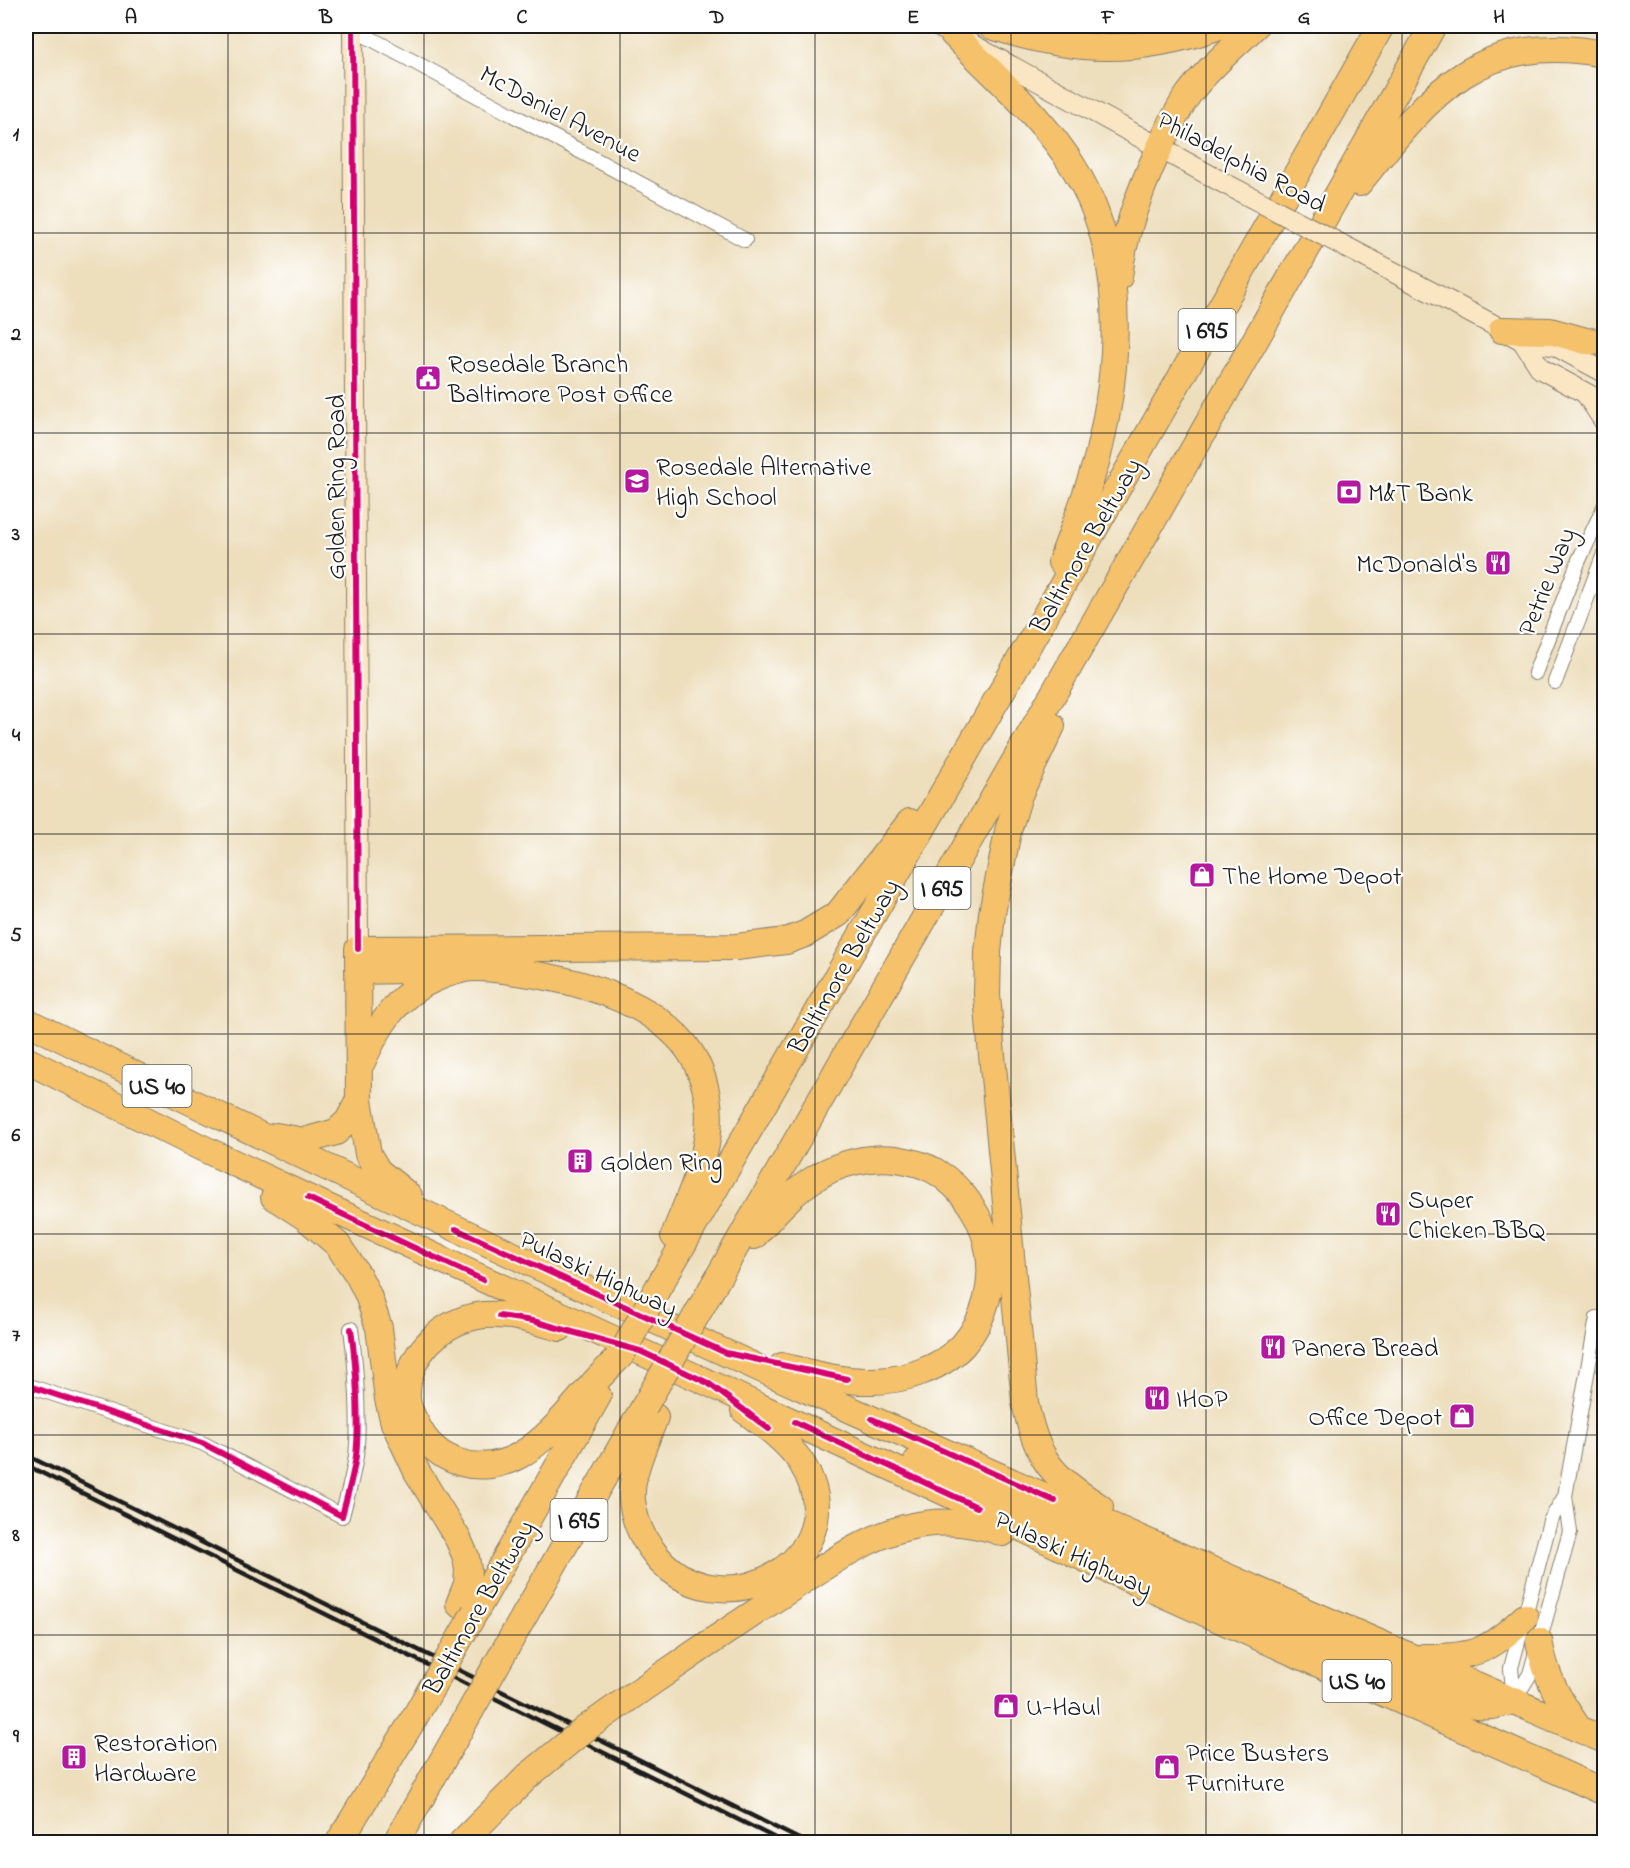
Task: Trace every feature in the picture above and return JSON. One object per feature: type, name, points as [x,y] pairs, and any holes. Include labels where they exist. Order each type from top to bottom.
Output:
[{"type":"highway","points":[[991,26],[1024,36],[1095,48],[1136,47],[1165,43],[1220,26]]},
{"type":"highway","points":[[1115,308],[1122,249],[1129,221],[1175,115],[1189,94],[1255,26]]},
{"type":"highway","name":"Baltimore Beltway","points":[[467,1608],[597,1387],[630,1353],[662,1278],[1034,634],[1381,26]]},
{"type":"highway","name":"Baltimore Beltway","points":[[396,1842],[515,1632],[649,1412],[681,1344],[724,1266],[1315,237],[1433,26]]},
{"type":"highway","points":[[946,30],[1042,126],[1073,167],[1090,200],[1110,265],[1115,308],[1115,341],[1098,455],[1085,498],[1034,634]]},
{"type":"highway","points":[[1315,237],[1410,120],[1430,99],[1458,78],[1500,57],[1540,48],[1583,50],[1605,54]]},
{"type":"highway","points":[[1512,335],[1550,331],[1586,341],[1605,342]]},
{"type":"highway","points":[[1141,540],[1019,795],[1008,831],[992,913],[987,994],[1025,1402],[1035,1442],[1052,1470],[1077,1493],[1175,1553]]},
{"type":"highway","points":[[358,960],[736,947],[786,941],[805,934],[838,914],[881,861],[980,728]]},
{"type":"highway","points":[[358,960],[465,969],[492,968],[532,973],[576,984],[614,997],[641,1010],[677,1036],[696,1061],[707,1096],[710,1115],[708,1139],[702,1161],[662,1278]]},
{"type":"highway","name":"Golden Ring Road","points":[[358,960],[359,1100],[368,1154],[378,1171],[391,1183],[456,1229]]},
{"type":"highway","points":[[359,1068],[375,1033],[389,1012],[403,998],[434,979],[465,969]]},
{"type":"highway","name":"Pulaski Highway","points":[[26,1021],[249,1131],[726,1353],[1175,1553],[1605,1740]]},
{"type":"highway","name":"Pulaski Highway","points":[[26,1060],[202,1148],[630,1353],[708,1383],[1109,1570],[1605,1792]]},
{"type":"highway","points":[[249,1131],[304,1141],[323,1136],[336,1132],[348,1121],[359,1100]]},
{"type":"highway","points":[[202,1148],[305,1217],[337,1244],[358,1275],[374,1311],[379,1329],[388,1399],[394,1423],[412,1463],[458,1539],[466,1557],[467,1608],[390,1757],[339,1842]]},
{"type":"highway","points":[[724,1266],[800,1188],[819,1175],[853,1163],[888,1158],[912,1162],[934,1170],[954,1185],[970,1203],[978,1217],[990,1250],[991,1266],[987,1298],[982,1312],[963,1345],[936,1365],[917,1373],[896,1379],[871,1382],[726,1353]]},
{"type":"highway","points":[[597,1387],[540,1441],[519,1456],[496,1464],[475,1466],[454,1462],[427,1443],[411,1414],[407,1399],[409,1379],[416,1360],[429,1341],[445,1328],[470,1317],[486,1315],[516,1317],[630,1353]]},
{"type":"highway","points":[[649,1412],[632,1498],[636,1521],[646,1543],[661,1562],[686,1579],[710,1588],[739,1589],[764,1582],[785,1570],[800,1555],[809,1540],[814,1521],[815,1503],[802,1464],[789,1447],[770,1429],[708,1383]]},
{"type":"highway","points":[[810,1430],[909,1458],[977,1486],[1468,1704],[1477,1707],[1492,1707],[1514,1700]]},
{"type":"highway","points":[[462,1842],[528,1776],[585,1730],[752,1613],[858,1545],[906,1527],[949,1521],[980,1525],[1109,1570]]},
{"type":"highway","points":[[1415,1657],[1462,1656],[1482,1650],[1501,1639],[1525,1617]]},
{"type":"highway","points":[[1539,1641],[1545,1672],[1550,1684],[1580,1729]]},
{"type":"street","name":"McDaniel Avenue","points":[[353,27],[745,240]]},
{"type":"street","name":"Golden Ring Road","points":[[353,27],[358,960]]},
{"type":"street","name":"Philadelphia Road","points":[[946,30],[1220,181],[1512,335],[1556,346],[1605,372]]},
{"type":"street","name":"Philadelphia Road","points":[[1512,335],[1541,369],[1605,403]]},
{"type":"street","points":[[1584,392],[1605,421]]},
{"type":"street","name":"Petrie Way","points":[[1535,673],[1579,560],[1605,507]]},
{"type":"street","name":"Petrie Way","points":[[1555,682],[1605,554]]},
{"type":"street","points":[[1514,1700],[1511,1668],[1550,1521],[1565,1496],[1601,1320]]},
{"type":"street","points":[[26,1385],[202,1443],[342,1516],[356,1454],[356,1394],[351,1329]]},
{"type":"street","points":[[1514,1700],[1530,1674],[1570,1532],[1565,1496]]},
{"type":"railway","points":[[26,1455],[805,1842]]},
{"type":"railway","points":[[26,1465],[783,1842]]},
{"type":"cycle path","points":[[353,26],[358,949]]},
{"type":"cycle path","points":[[308,1198],[483,1280]]},
{"type":"cycle path","points":[[456,1229],[726,1353],[847,1379]]},
{"type":"cycle path","points":[[499,1316],[533,1321],[640,1351],[708,1383],[769,1429]]},
{"type":"cycle path","points":[[26,1385],[202,1443],[342,1516],[356,1456],[358,1426],[351,1329]]},
{"type":"cycle path","points":[[872,1419],[1055,1501]]},
{"type":"cycle path","points":[[795,1422],[977,1507]]},
{"type":"place","name":"Rosedale Branch Baltimore Post Office","points":[[428,378]]},
{"type":"place","name":"Rosedale Alternative High School","points":[[637,481]]},
{"type":"place","name":"M&T Bank","points":[[1349,492]]},
{"type":"place","name":"McDonald's","points":[[1498,563]]},
{"type":"place","name":"The Home Depot","points":[[1202,875]]},
{"type":"place","name":"Golden Ring","points":[[580,1161]]},
{"type":"place","name":"Super Chicken BBQ","points":[[1388,1214]]},
{"type":"place","name":"Panera Bread","points":[[1273,1347]]},
{"type":"place","name":"IHOP","points":[[1157,1398]]},
{"type":"place","name":"Office Depot","points":[[1462,1416]]},
{"type":"place","name":"U-Haul","points":[[1006,1706]]},
{"type":"place","name":"Restoration Hardware","points":[[74,1757]]},
{"type":"place","name":"Price Busters Furniture","points":[[1167,1767]]}]
